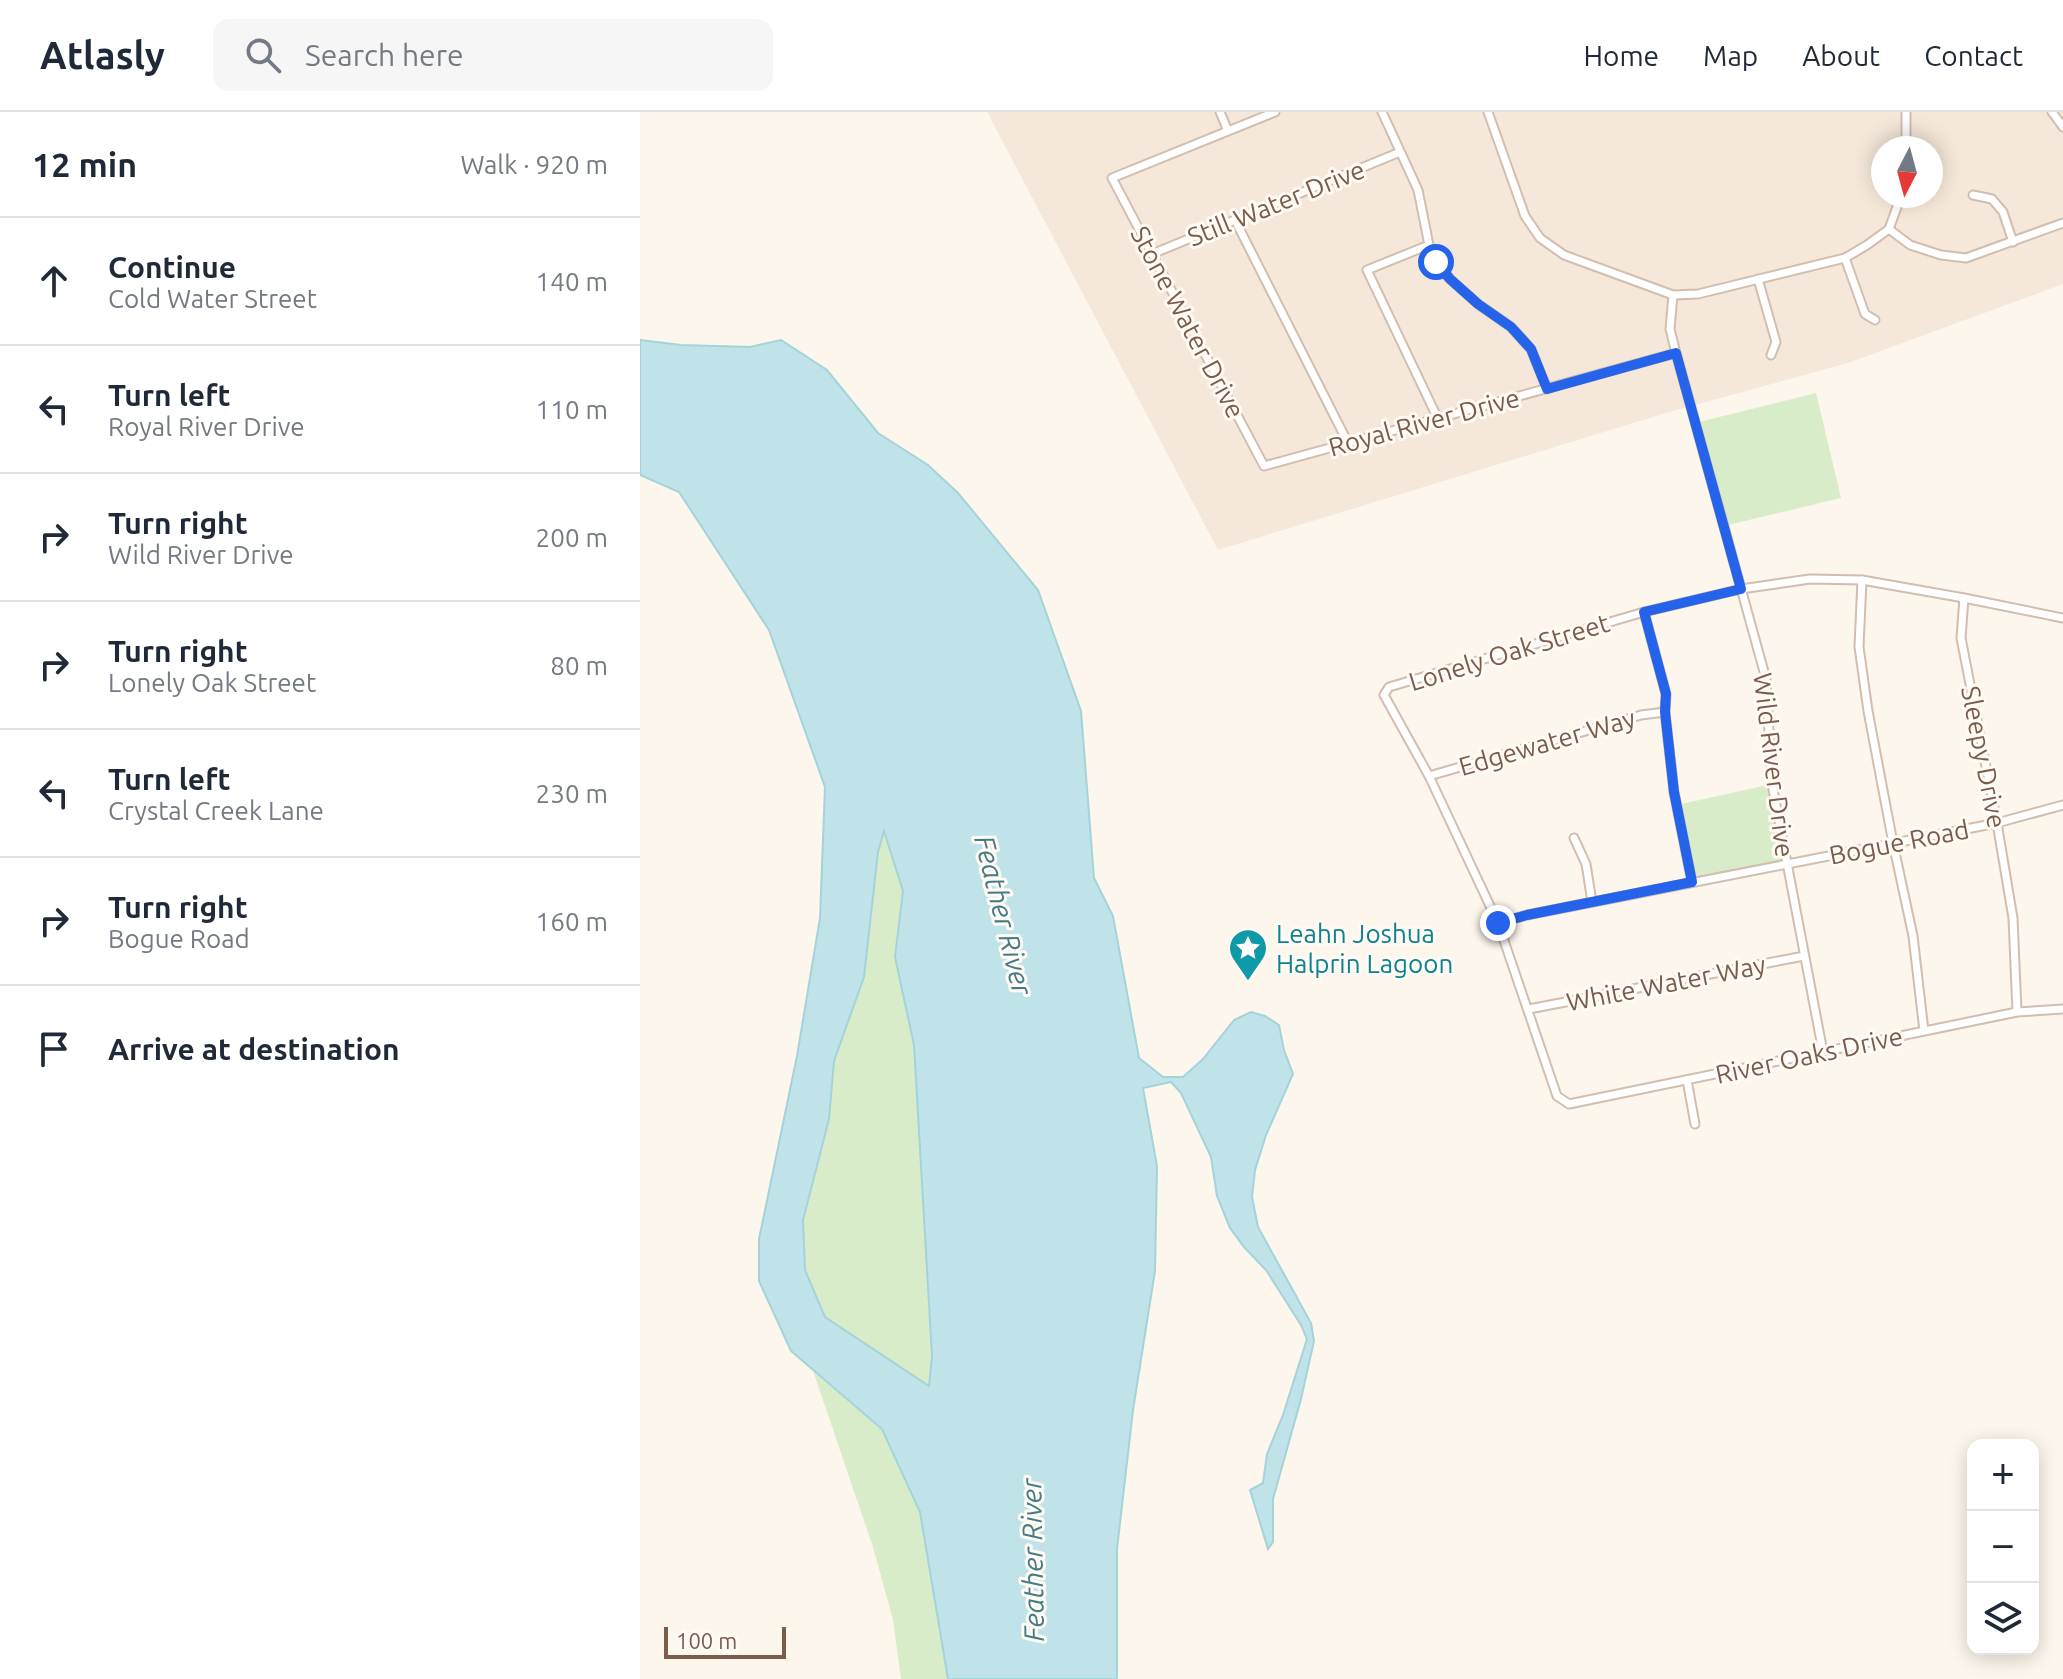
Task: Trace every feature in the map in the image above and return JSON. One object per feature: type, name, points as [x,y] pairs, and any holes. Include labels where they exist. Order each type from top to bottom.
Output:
[{"type":"street","points":[[1220,112],[1228,131],[1275,112]]},
{"type":"street","points":[[1382,112],[1418,190],[1429,245],[1436,262],[1450,279],[1511,327],[1531,349],[1547,389]]},
{"type":"street","points":[[1488,112],[1525,216],[1540,238],[1564,255],[1673,295],[1698,294],[1845,258],[1889,229],[1897,208]]},
{"type":"street","points":[[1906,112],[1906,136]]},
{"type":"street","points":[[2052,112],[2063,127]]},
{"type":"street","name":"Stone Water Drive","points":[[1228,131],[1112,178],[1264,466]]},
{"type":"street","name":"Still Water Drive","points":[[1152,254],[1400,152]]},
{"type":"street","points":[[1973,195],[1992,199],[2003,212],[2013,242]]},
{"type":"street","points":[[1235,220],[1348,443]]},
{"type":"street","points":[[1889,229],[1910,245],[1941,255],[1966,258],[2063,223]]},
{"type":"street","points":[[1429,245],[1367,270],[1438,419]]},
{"type":"street","points":[[1845,258],[1865,314],[1875,320]]},
{"type":"street","points":[[1758,279],[1776,342],[1771,355]]},
{"type":"street","name":"Wild River Drive","points":[[1673,295],[1670,329],[1766,679],[1772,784],[1823,1052]]},
{"type":"street","name":"Royal River Drive","points":[[1264,466],[1676,353]]},
{"type":"street","name":"Lonely Oak Street","points":[[1429,776],[1384,695],[1389,687],[1644,612],[1741,589],[1810,579],[1862,580],[2063,618]]},
{"type":"street","points":[[1862,580],[1859,647],[1868,711],[1913,936],[1924,1031]]},
{"type":"street","name":"Sleepy Drive","points":[[1964,598],[1961,638],[2013,918],[2017,1012]]},
{"type":"street","points":[[1644,612],[1666,694],[1665,712],[1674,792],[1692,882]]},
{"type":"street","name":"Edgewater Way","points":[[1429,776],[1641,715],[1665,712]]},
{"type":"street","points":[[1429,776],[1498,923],[1529,1009]]},
{"type":"street","name":"Bogue Road","points":[[1498,923],[1997,823],[2063,805]]},
{"type":"street","points":[[1574,838],[1586,864],[1592,902]]},
{"type":"street","name":"White Water Way","points":[[1529,1009],[1804,956]]},
{"type":"street","name":"River Oaks Drive","points":[[1529,1009],[1557,1096],[1569,1104],[2017,1012],[2063,1009]]},
{"type":"street","points":[[1687,1080],[1695,1124]]},
{"type":"shaded area","points":[[987,112],[2063,112],[2063,284],[1848,363],[1666,413],[1218,550]]},
{"type":"green space","points":[[1816,393],[1841,498],[1724,526],[1695,423]]},
{"type":"green space","points":[[1772,784],[1787,864],[1692,882],[1677,805]]},
{"type":"green space","points":[[873,797],[927,918],[968,1679],[901,1679],[893,1620],[873,1547],[793,1312],[784,1258]]},
{"type":"water","name":"Feather River","points":[[640,340],[750,347],[781,340],[827,370],[878,433],[928,465],[958,493],[1038,590],[1081,711],[1094,878],[1113,916],[1139,1058],[1163,1077],[1183,1077],[1203,1059],[1234,1020],[1251,1012],[1279,1025],[1293,1074],[1266,1135],[1255,1170],[1252,1197],[1258,1227],[1311,1323],[1314,1341],[1273,1499],[1273,1542],[1268,1549],[1250,1490],[1263,1483],[1267,1454],[1307,1339],[1266,1270],[1230,1228],[1217,1196],[1211,1157],[1181,1093],[1171,1082],[1143,1088],[1157,1166],[1155,1271],[1133,1410],[1117,1549],[1117,1679],[948,1679],[920,1512],[882,1429],[791,1351],[759,1281],[759,1239],[797,1056],[820,918],[825,787],[769,630],[679,492],[640,475]],"holes":[[[884,831],[903,891],[895,957],[914,1045],[932,1356],[929,1386],[825,1317],[805,1270],[803,1220],[829,1119],[834,1061],[864,977],[878,852]]]},
{"type":"place","name":"Leahn Joshua Halprin Lagoon","points":[[1248,982]]},
{"type":"route","points":[[1436,262],[1450,279],[1511,327],[1531,349],[1547,389],[1676,353],[1741,589],[1644,612],[1666,694],[1665,712],[1674,792],[1692,882],[1498,923]]}]
